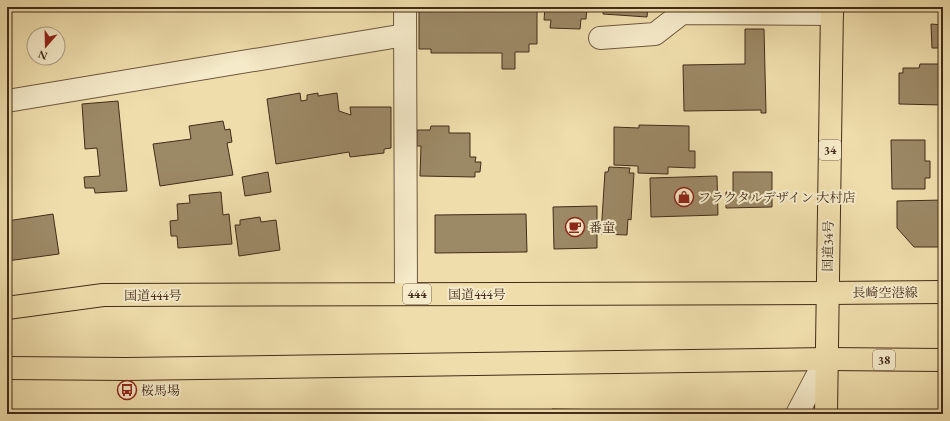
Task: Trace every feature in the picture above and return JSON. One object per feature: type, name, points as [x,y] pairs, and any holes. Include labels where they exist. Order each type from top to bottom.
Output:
[{"type":"main road","name":"国道34号","points":[[826,414],[832,10]]},
{"type":"main road","name":"長崎空港線","points":[[827,292],[943,292]]},
{"type":"main road","name":"国道444号","points":[[7,308],[103,295],[827,292]]},
{"type":"main road","name":"38","points":[[826,360],[943,360]]},
{"type":"main road","points":[[7,368],[126,369],[826,360]]},
{"type":"street","points":[[405,7],[406,294]]},
{"type":"street","points":[[600,38],[655,34],[682,13],[832,10]]},
{"type":"street","points":[[7,100],[405,35]]},
{"type":"street","points":[[796,414],[826,360]]},
{"type":"building","points":[[419,7],[537,7],[537,44],[529,44],[529,52],[515,52],[515,69],[502,69],[502,53],[431,53],[431,49],[419,49]]},
{"type":"building","points":[[545,7],[587,7],[586,19],[581,19],[580,29],[550,28],[551,20],[544,20]]},
{"type":"building","points":[[603,7],[648,7],[647,17],[603,14]]},
{"type":"building","points":[[931,24],[943,25],[943,48],[932,48]]},
{"type":"building","points":[[745,29],[764,29],[766,113],[761,113],[761,110],[684,111],[683,65],[745,64]]},
{"type":"building","points":[[920,64],[943,64],[943,105],[899,104],[899,73],[903,73],[903,68],[919,68]]},
{"type":"building","points":[[300,93],[301,101],[307,100],[307,95],[318,93],[318,96],[337,93],[339,111],[351,115],[350,107],[391,107],[391,148],[384,149],[384,153],[350,157],[349,152],[276,164],[267,99]]},
{"type":"building","points":[[118,101],[127,191],[95,193],[94,188],[85,188],[84,177],[100,176],[97,148],[85,149],[82,104]]},
{"type":"building","points":[[223,121],[225,130],[230,129],[232,142],[227,143],[233,175],[160,186],[153,144],[191,139],[189,126]]},
{"type":"building","points":[[639,125],[689,126],[689,151],[695,151],[695,168],[668,167],[668,174],[638,173],[638,166],[614,165],[614,127],[639,128]]},
{"type":"building","points":[[431,126],[449,126],[449,133],[470,133],[470,157],[476,157],[475,162],[481,162],[480,172],[475,172],[475,177],[420,176],[421,146],[417,146],[417,130],[430,130]]},
{"type":"building","points":[[891,140],[925,140],[925,161],[930,161],[930,178],[925,178],[925,189],[892,189]]},
{"type":"building","points":[[609,167],[630,168],[629,173],[634,173],[631,220],[628,219],[627,235],[601,234],[605,172],[608,172]]},
{"type":"building","points":[[268,172],[271,192],[245,196],[242,177]]},
{"type":"building","points":[[733,172],[772,172],[772,207],[726,208],[726,192],[733,192]]},
{"type":"building","name":"フラクタルデザイン 大村店","points":[[717,176],[718,215],[651,217],[650,178]]},
{"type":"building","points":[[221,192],[223,215],[229,214],[232,244],[178,248],[177,236],[171,236],[170,221],[178,220],[177,204],[190,203],[189,195]]},
{"type":"building","points":[[943,200],[943,247],[914,247],[897,228],[897,201]]},
{"type":"building","name":"番童","points":[[597,206],[597,248],[554,249],[553,207]]},
{"type":"building","points":[[53,214],[59,254],[7,261],[7,221]]},
{"type":"building","points":[[526,214],[527,252],[435,253],[435,215]]},
{"type":"building","points":[[260,217],[261,222],[276,220],[280,250],[239,256],[235,225],[240,225],[240,220]]},
{"type":"building","points":[[552,409],[616,410],[616,414],[552,414]]},
{"type":"building","points":[[672,410],[724,411],[724,414],[672,414]]},
{"type":"place","name":"フラクタルデザイン 大村店","points":[[684,197]]},
{"type":"place","name":"番童","points":[[575,227]]},
{"type":"place","name":"桜馬場","points":[[127,390]]}]
